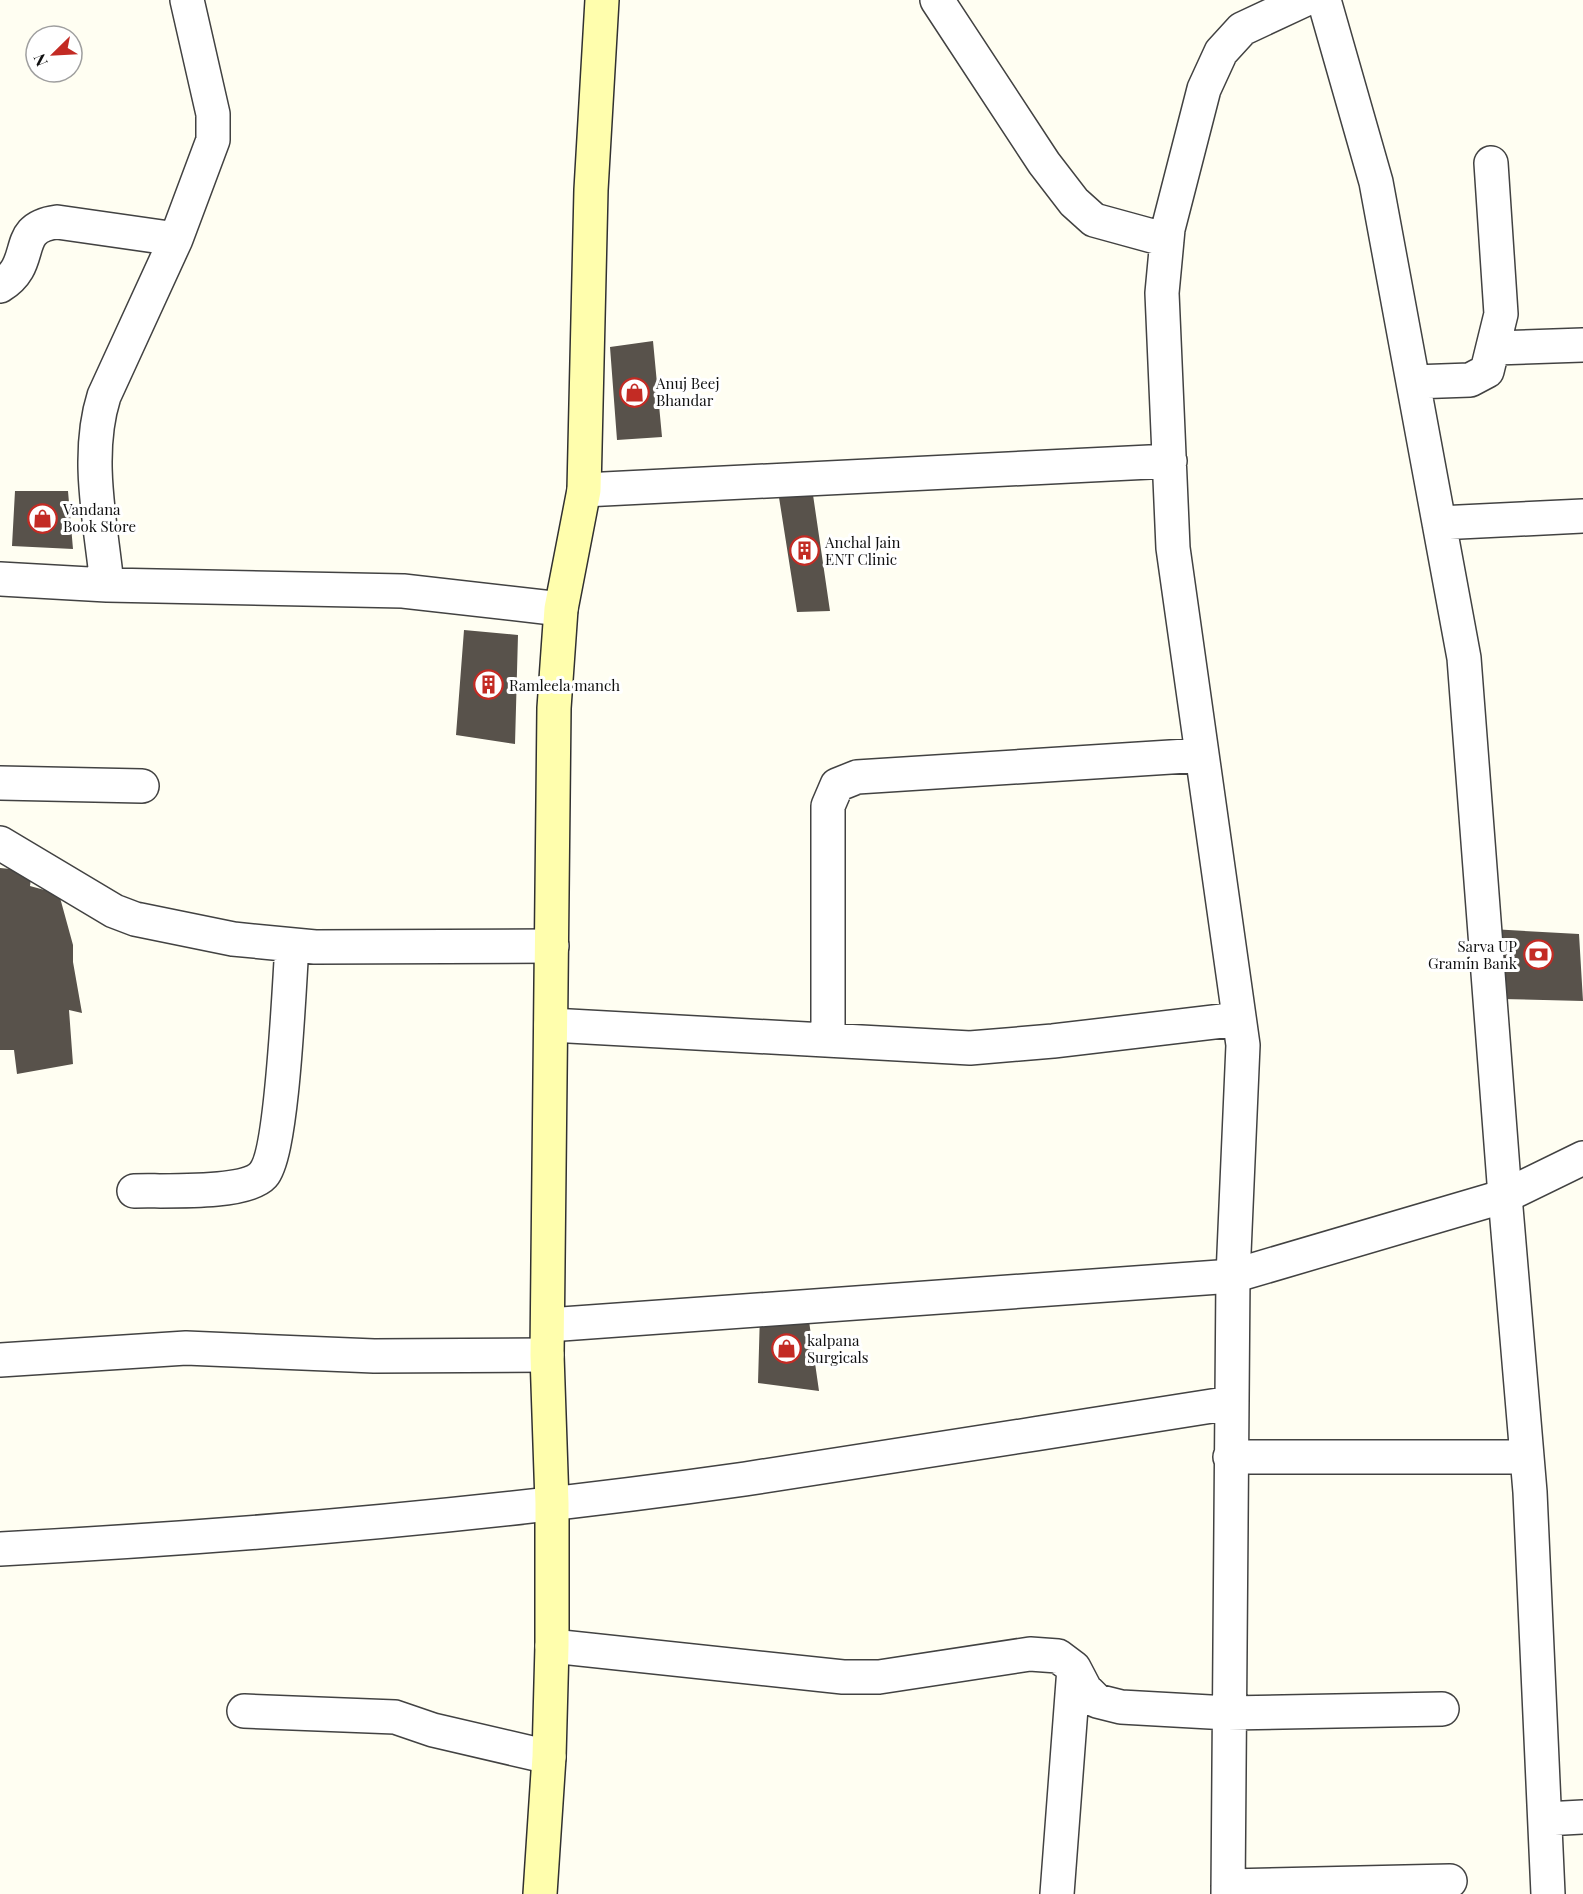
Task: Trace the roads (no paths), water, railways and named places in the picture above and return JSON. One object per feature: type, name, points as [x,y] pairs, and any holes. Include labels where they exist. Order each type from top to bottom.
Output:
[{"type":"main road","points":[[540,1894],[549,1757],[552,1646],[552,1503],[548,1340],[554,708],[561,609],[584,490],[591,189],[602,0]]},
{"type":"street","points":[[107,585],[95,448],[97,418],[104,396],[176,239],[213,140],[213,114],[187,0]]},
{"type":"street","points":[[937,0],[1044,163],[1074,202],[1094,220],[1167,240]]},
{"type":"street","points":[[1304,0],[1242,29],[1221,52],[1204,89],[1167,240],[1162,293],[1173,548],[1242,1045],[1233,1276],[1230,1457],[1228,1890],[1450,1881]]},
{"type":"street","points":[[1324,0],[1376,182],[1464,658],[1527,1457],[1548,1894]]},
{"type":"street","points":[[1413,382],[1470,380],[1487,370],[1495,348],[1501,314],[1491,163]]},
{"type":"street","points":[[0,286],[15,276],[30,232],[41,224],[57,222],[176,239]]},
{"type":"street","points":[[1495,348],[1583,345]]},
{"type":"street","points":[[584,490],[1170,461]]},
{"type":"street","points":[[1439,523],[1583,516]]},
{"type":"street","points":[[0,579],[107,585],[403,591],[561,609]]},
{"type":"street","points":[[828,1040],[828,806],[837,785],[857,777],[1202,755]]},
{"type":"street","points":[[0,783],[142,786]]},
{"type":"street","points":[[0,843],[114,911],[135,919],[233,939],[292,946],[552,946]]},
{"type":"street","points":[[134,1191],[219,1190],[249,1183],[263,1175],[271,1158],[278,1125],[292,946]]},
{"type":"street","points":[[551,1025],[970,1048],[1053,1041],[1239,1019]]},
{"type":"street","points":[[0,1360],[186,1348],[374,1356],[1233,1276],[1505,1196],[1583,1158]]},
{"type":"street","points":[[0,1549],[193,1539],[552,1503],[744,1479],[1231,1403]]},
{"type":"street","points":[[1230,1457],[1527,1457]]},
{"type":"street","points":[[552,1646],[843,1677],[879,1677],[1030,1654],[1058,1656],[1074,1668],[1085,1689],[1097,1701],[1121,1707],[1228,1713],[1442,1709]]},
{"type":"street","points":[[1057,1894],[1074,1668]]},
{"type":"street","points":[[244,1711],[395,1717],[455,1736],[549,1757]]},
{"type":"street","points":[[1545,1820],[1583,1817]]},
{"type":"place","name":"Anuj Beej Bhandar","points":[[635,392]]},
{"type":"place","name":"Vandana Book Store","points":[[42,518]]},
{"type":"place","name":"Anchal Jain ENT Clinic","points":[[804,551]]},
{"type":"place","name":"Ramleela manch","points":[[488,685]]},
{"type":"place","name":"Sarva UP Gramin Bank","points":[[1538,955]]},
{"type":"place","name":"kalpana Surgicals","points":[[786,1349]]}]
